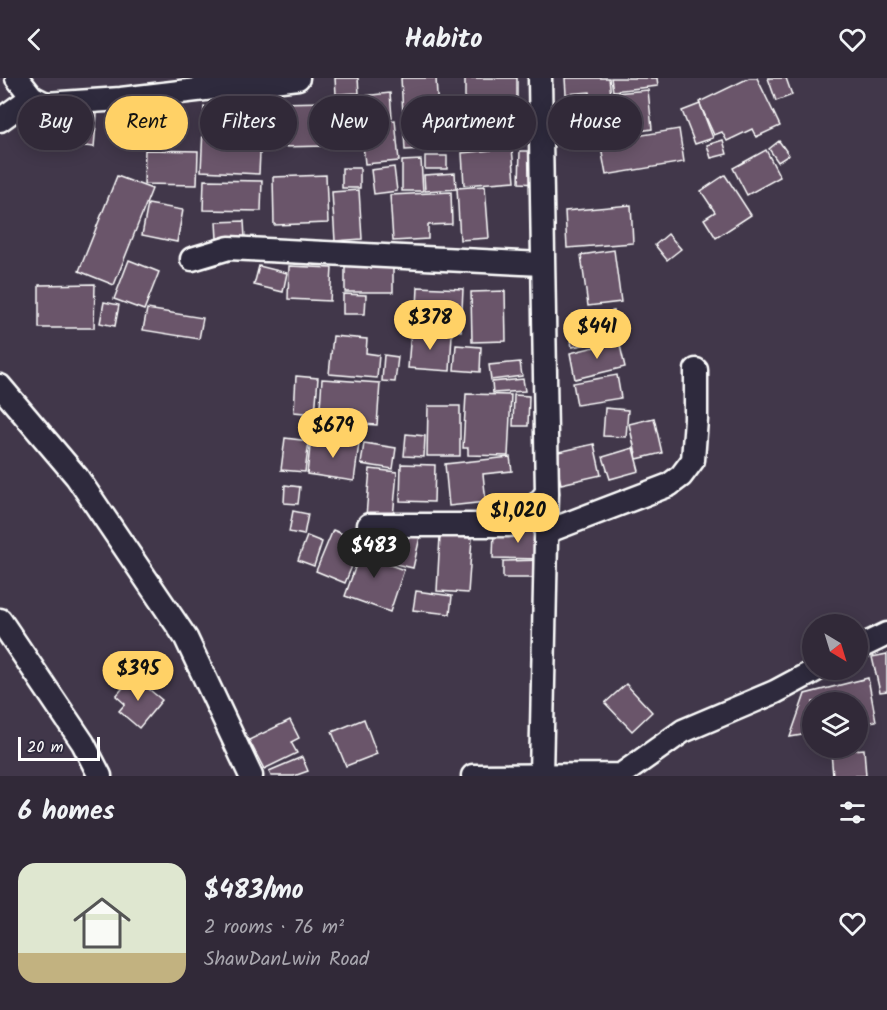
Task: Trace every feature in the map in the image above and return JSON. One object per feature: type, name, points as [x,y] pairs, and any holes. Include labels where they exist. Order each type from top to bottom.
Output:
[{"type":"street","points":[[17,78],[31,96]]},
{"type":"street","points":[[93,101],[298,78]]},
{"type":"street","points":[[540,78],[547,493],[541,776]]},
{"type":"street","points":[[0,120],[18,107]]},
{"type":"street","points":[[192,259],[229,248],[542,264]]},
{"type":"street","points":[[546,532],[669,485],[681,476],[693,460],[696,370]]},
{"type":"street","points":[[0,386],[77,477],[186,638],[251,776]]},
{"type":"street","points":[[369,525],[509,525],[529,514],[547,493]]},
{"type":"street","points":[[0,620],[83,743],[100,776]]},
{"type":"street","points":[[868,643],[887,634]]},
{"type":"street","points":[[473,776],[621,775],[683,732],[775,692],[802,678]]},
{"type":"building","points":[[335,78],[358,78],[359,93],[336,94]]},
{"type":"building","points":[[401,78],[436,78],[437,96],[402,96]]},
{"type":"building","points":[[465,78],[517,78],[517,96],[465,96]]},
{"type":"building","points":[[565,78],[609,78],[611,96],[591,96],[590,92],[566,94]]},
{"type":"building","points":[[611,78],[657,78],[658,86],[613,91]]},
{"type":"building","points":[[749,78],[757,78],[780,126],[756,137],[752,129],[727,141],[722,132],[714,135],[699,102]]},
{"type":"building","points":[[768,78],[786,78],[792,95],[776,101]]},
{"type":"building","points":[[648,90],[652,129],[642,131],[642,96],[616,96],[616,93]]},
{"type":"building","points":[[390,93],[392,117],[389,117],[389,96],[362,96]]},
{"type":"building","points":[[309,102],[309,146],[297,147],[297,103]]},
{"type":"building","points":[[93,103],[98,103],[93,147]]},
{"type":"building","points":[[700,104],[713,138],[695,144],[682,111]]},
{"type":"building","points":[[395,120],[399,161],[365,164],[364,150],[389,150],[389,121]]},
{"type":"building","points":[[679,129],[684,162],[606,175],[601,150],[642,150],[642,135]]},
{"type":"building","points":[[723,140],[727,154],[711,158],[707,145]]},
{"type":"building","points":[[779,141],[789,155],[778,162],[769,149]]},
{"type":"building","points":[[145,150],[198,151],[197,185],[144,184]]},
{"type":"building","points":[[202,150],[260,150],[259,174],[201,171]]},
{"type":"building","points":[[512,150],[515,181],[464,185],[462,153]]},
{"type":"building","points":[[766,150],[780,177],[747,195],[733,168]]},
{"type":"building","points":[[520,151],[536,151],[536,184],[519,183]]},
{"type":"building","points":[[425,156],[447,156],[447,169],[425,169]]},
{"type":"building","points":[[421,160],[423,191],[402,191],[402,161]]},
{"type":"building","points":[[394,167],[397,191],[374,194],[371,170]]},
{"type":"building","points":[[342,168],[360,168],[360,188],[342,188]]},
{"type":"building","points":[[455,173],[456,189],[425,191],[424,175]]},
{"type":"building","points":[[326,175],[328,223],[274,225],[273,177]]},
{"type":"building","points":[[725,175],[751,215],[716,238],[704,219],[715,212],[701,191]]},
{"type":"building","points":[[117,176],[152,189],[114,285],[79,271]]},
{"type":"building","points":[[204,180],[262,181],[261,211],[203,210]]},
{"type":"building","points":[[485,186],[489,238],[460,240],[457,188]]},
{"type":"building","points":[[359,190],[362,239],[335,241],[332,192]]},
{"type":"building","points":[[451,192],[452,224],[428,225],[428,239],[393,241],[390,195]]},
{"type":"building","points":[[148,204],[183,210],[177,242],[142,235]]},
{"type":"building","points":[[631,205],[633,243],[567,248],[565,211]]},
{"type":"building","points":[[244,221],[245,238],[217,239],[216,222]]},
{"type":"building","points":[[668,234],[681,249],[667,260],[655,245]]},
{"type":"building","points":[[614,250],[621,302],[588,306],[581,255]]},
{"type":"building","points":[[129,260],[159,272],[144,310],[114,299]]},
{"type":"building","points":[[345,263],[393,263],[393,292],[345,292]]},
{"type":"building","points":[[259,266],[287,273],[283,292],[254,285]]},
{"type":"building","points":[[289,266],[332,268],[330,301],[288,299]]},
{"type":"building","points":[[95,284],[94,328],[39,328],[39,285]]},
{"type":"building","points":[[418,287],[463,289],[461,331],[416,329]]},
{"type":"building","points":[[505,291],[506,341],[472,342],[471,292]]},
{"type":"building","points":[[343,294],[366,295],[365,314],[343,314]]},
{"type":"building","points":[[104,302],[119,305],[115,326],[100,323]]},
{"type":"building","points":[[147,309],[203,318],[199,339],[143,330]]},
{"type":"building","points":[[614,311],[619,338],[572,347],[567,320]]},
{"type":"building","points":[[411,331],[452,334],[450,371],[408,368]]},
{"type":"building","points":[[333,336],[367,339],[366,353],[379,355],[377,378],[329,374]]},
{"type":"building","points":[[619,341],[625,367],[575,379],[570,353]]},
{"type":"building","points":[[456,345],[481,347],[480,372],[454,370]]},
{"type":"building","points":[[384,355],[398,357],[395,382],[382,381]]},
{"type":"building","points":[[520,362],[522,376],[491,380],[489,365]]},
{"type":"building","points":[[617,375],[621,398],[577,405],[573,383]]},
{"type":"building","points":[[296,376],[318,378],[315,414],[294,412]]},
{"type":"building","points":[[322,379],[380,383],[377,425],[319,421]]},
{"type":"building","points":[[523,379],[525,391],[493,393],[492,382]]},
{"type":"building","points":[[466,394],[511,395],[508,456],[468,455],[468,448],[463,448]]},
{"type":"building","points":[[514,395],[529,396],[528,426],[513,426]]},
{"type":"building","points":[[428,406],[460,406],[460,456],[427,456]]},
{"type":"building","points":[[605,408],[628,410],[626,437],[603,436]]},
{"type":"building","points":[[654,418],[662,453],[637,459],[629,424]]},
{"type":"building","points":[[406,434],[425,436],[424,457],[404,456]]},
{"type":"building","points":[[285,438],[309,441],[305,472],[281,470]]},
{"type":"building","points":[[311,438],[359,443],[354,481],[307,474]]},
{"type":"building","points":[[364,443],[396,448],[393,469],[361,464]]},
{"type":"building","points":[[594,444],[601,475],[561,484],[554,453]]},
{"type":"building","points":[[633,448],[639,471],[610,479],[603,457]]},
{"type":"building","points":[[510,457],[512,471],[483,474],[486,502],[449,506],[445,464]]},
{"type":"building","points":[[401,464],[435,465],[434,502],[400,501]]},
{"type":"building","points":[[370,469],[397,472],[393,518],[366,516]]},
{"type":"building","points":[[285,485],[300,487],[298,504],[284,503]]},
{"type":"building","points":[[293,511],[308,514],[304,535],[289,532]]},
{"type":"building","points":[[333,530],[362,542],[345,583],[316,571]]},
{"type":"building","points":[[389,530],[420,537],[413,568],[382,561]]},
{"type":"building","points":[[494,530],[542,530],[542,559],[493,558]]},
{"type":"building","points":[[307,536],[322,542],[314,566],[298,560]]},
{"type":"building","points":[[440,536],[472,538],[468,593],[437,591]]},
{"type":"building","points":[[365,540],[384,547],[379,561],[404,570],[390,612],[345,596]]},
{"type":"building","points":[[544,560],[544,578],[503,578],[503,561]]},
{"type":"building","points":[[416,591],[452,596],[450,614],[413,610]]},
{"type":"building","points":[[887,654],[887,691],[880,692],[872,657]]},
{"type":"building","points":[[133,676],[162,700],[139,728],[119,711],[125,704],[116,696]]},
{"type":"building","points":[[868,678],[876,721],[868,722],[868,692],[813,692],[868,680]]},
{"type":"building","points":[[626,684],[652,712],[632,731],[605,703]]},
{"type":"building","points":[[802,703],[802,735],[790,737]]},
{"type":"building","points":[[364,719],[377,754],[346,766],[332,732]]},
{"type":"building","points":[[290,720],[299,738],[291,742],[297,753],[264,769],[249,740]]},
{"type":"building","points":[[302,757],[308,771],[294,776],[271,776],[269,771]]},
{"type":"building","points":[[832,758],[865,758],[866,776],[833,776]]}]
